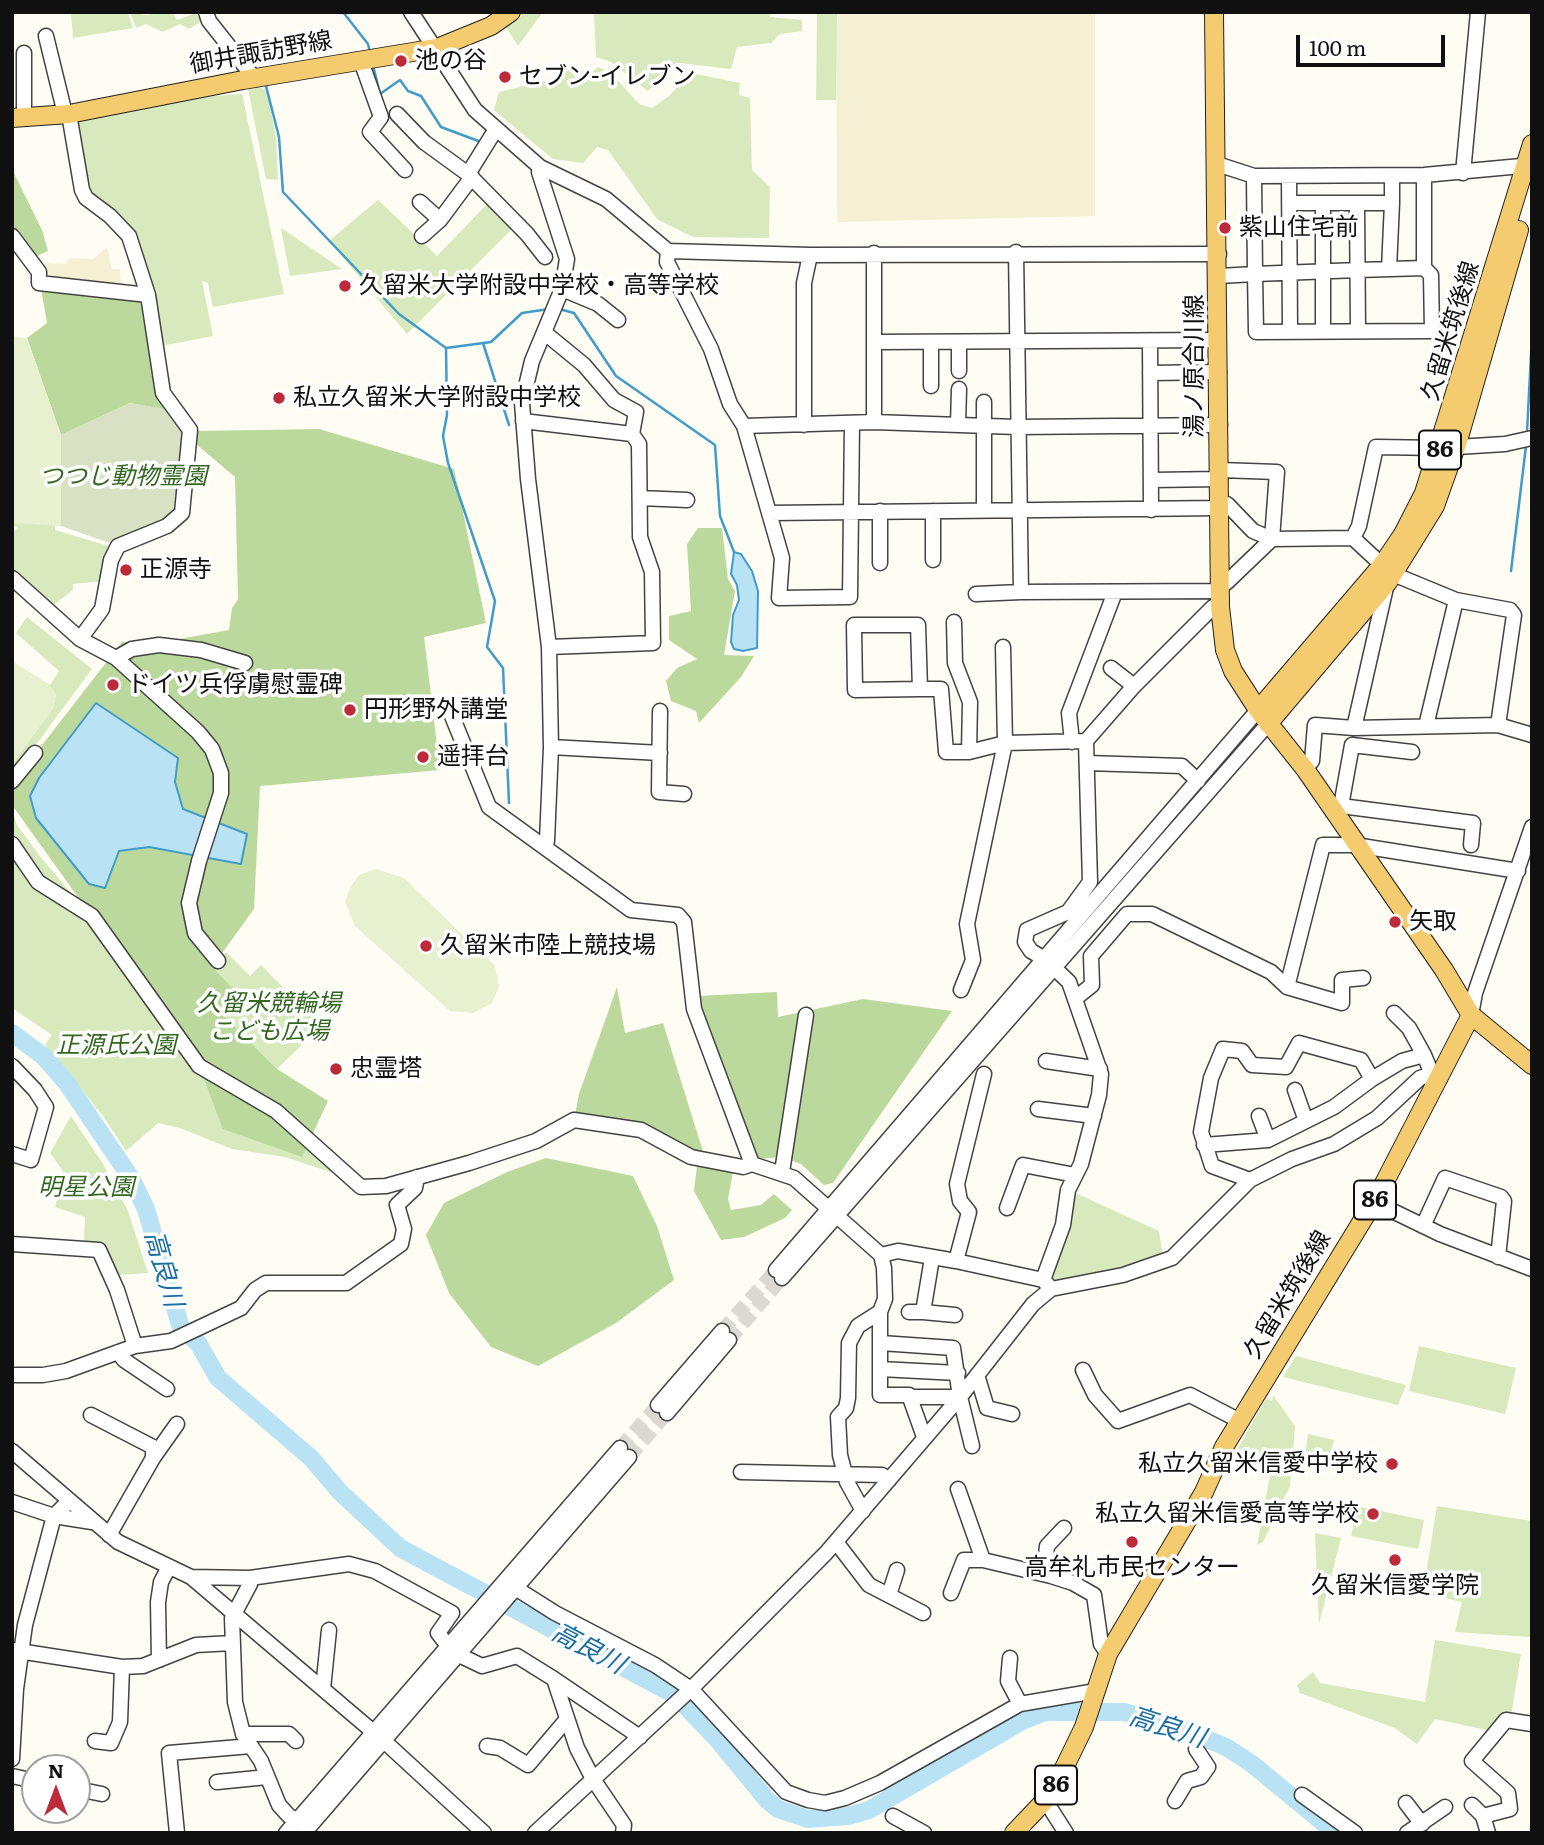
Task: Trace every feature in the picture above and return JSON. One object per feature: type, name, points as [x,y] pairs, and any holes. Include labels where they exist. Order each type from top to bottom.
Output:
[{"type":"main road","name":"御井諏訪野線","points":[[18,118],[67,114],[437,48],[491,26],[511,12]]},
{"type":"main road","name":"湯ノ原合川線","points":[[1214,12],[1219,254],[1220,593],[1225,650],[1233,671],[1263,717]]},
{"type":"main road","name":"久留米筑後線","points":[[1449,446],[1529,166],[1532,144]]},
{"type":"main road","name":"久留米筑後線","points":[[1263,717],[1388,573],[1404,534],[1449,446],[1532,186]]},
{"type":"main road","points":[[1263,717],[1337,809],[1355,845],[1444,970],[1471,1014],[1532,1065]]},
{"type":"main road","name":"久留米筑後線","points":[[1014,1833],[1052,1793],[1084,1724],[1108,1654],[1173,1546],[1240,1421],[1374,1202],[1438,1072],[1471,1014]]},
{"type":"street","points":[[223,12],[207,17],[255,79]]},
{"type":"street","points":[[411,12],[475,110],[540,167],[606,199],[668,251],[810,255],[1016,252],[1219,254]]},
{"type":"street","points":[[1463,173],[1478,12]]},
{"type":"street","points":[[46,36],[67,114],[82,190],[86,198],[129,236],[148,295],[163,393],[190,430],[182,513],[167,526],[118,546],[111,560],[102,609],[80,639]]},
{"type":"street","points":[[18,118],[24,52]]},
{"type":"street","points":[[361,61],[381,117],[370,132],[405,170]]},
{"type":"street","points":[[397,114],[424,142],[470,175],[527,234],[545,257]]},
{"type":"street","points":[[422,236],[440,220],[496,129]]},
{"type":"street","points":[[1217,164],[1254,176],[1424,175],[1529,166]]},
{"type":"street","points":[[540,167],[545,192],[567,259],[562,289],[525,384],[523,421],[549,647],[551,747],[547,841],[544,846]]},
{"type":"street","points":[[1424,175],[1424,268]]},
{"type":"street","points":[[1219,276],[1255,274],[1323,272],[1358,270],[1389,270],[1424,268],[1432,275],[1432,331],[1256,332],[1255,274],[1254,176]]},
{"type":"street","points":[[1289,176],[1290,330]]},
{"type":"street","points":[[1389,270],[1392,176]]},
{"type":"street","points":[[420,202],[440,220]]},
{"type":"street","points":[[1289,203],[1392,203]]},
{"type":"street","points":[[1323,203],[1323,330]]},
{"type":"street","points":[[1357,203],[1358,331]]},
{"type":"street","points":[[12,236],[39,272],[39,283],[148,295]]},
{"type":"street","points":[[668,251],[667,262],[711,349],[730,404],[744,426],[782,558],[779,598],[850,597],[852,423]]},
{"type":"street","points":[[1016,252],[1021,592]]},
{"type":"street","points":[[874,253],[874,422]]},
{"type":"street","points":[[809,424],[810,255]]},
{"type":"street","points":[[562,289],[598,304],[618,320]]},
{"type":"street","points":[[545,333],[584,365],[614,400],[636,412],[632,434],[639,444],[640,537],[652,572],[653,643],[549,647]]},
{"type":"street","points":[[875,342],[1218,340]]},
{"type":"street","points":[[1150,342],[1151,510]]},
{"type":"street","points":[[931,343],[931,386]]},
{"type":"street","points":[[959,343],[959,371]]},
{"type":"street","points":[[1150,373],[1219,372]]},
{"type":"street","points":[[958,425],[959,389]]},
{"type":"street","points":[[984,402],[984,509]]},
{"type":"street","points":[[523,421],[632,434]]},
{"type":"street","points":[[744,426],[874,422],[1017,427],[1220,425]]},
{"type":"street","points":[[1353,538],[1376,447],[1505,444],[1532,438]]},
{"type":"street","points":[[920,689],[918,625],[854,625],[855,690],[941,689],[946,752],[970,752],[1005,743],[1079,742],[1213,607],[1226,583],[1272,539],[1277,472],[1152,480]]},
{"type":"street","points":[[640,498],[687,500]]},
{"type":"street","points":[[770,513],[851,510],[1151,510],[1227,504],[1253,531],[1272,539],[1353,538],[1388,573],[1456,600],[1510,610],[1514,615],[1498,724]]},
{"type":"street","points":[[880,511],[880,563]]},
{"type":"street","points":[[933,511],[933,560]]},
{"type":"street","points":[[1354,728],[1388,573]]},
{"type":"street","points":[[12,578],[80,639],[116,658],[198,732],[212,749],[221,773],[221,793],[190,896],[195,933],[218,961]]},
{"type":"street","points":[[535,1833],[691,1689],[836,1542],[960,1397],[1047,1285],[1063,1224],[1066,1197],[1081,1164],[1094,1115],[1100,1069],[1081,1023],[1077,997],[1069,982],[1031,951],[1026,942],[1027,930],[1068,912],[1090,882],[1087,763],[1069,713],[1115,592]]},
{"type":"street","points":[[976,594],[1220,593]]},
{"type":"street","points":[[1426,726],[1456,600]]},
{"type":"street","points":[[954,622],[955,663],[970,702],[970,752]]},
{"type":"street","points":[[116,658],[132,649],[159,645],[201,650],[245,663]]},
{"type":"street","points":[[961,990],[973,960],[967,924],[1005,743],[1003,647]]},
{"type":"street","points":[[1111,668],[1134,686]]},
{"type":"street","points":[[450,711],[489,807],[631,910],[678,915],[684,922],[694,1009],[752,1164]]},
{"type":"street","points":[[660,711],[659,792],[684,794]]},
{"type":"street","points":[[1049,963],[1198,781],[1263,717]]},
{"type":"street","points":[[779,1274],[1263,717]]},
{"type":"street","points":[[1305,769],[1312,761],[1315,725],[1354,728],[1498,724],[1532,735]]},
{"type":"street","points":[[1412,752],[1352,745],[1337,809],[1473,823],[1471,845]]},
{"type":"street","points":[[551,747],[660,753]]},
{"type":"street","points":[[12,782],[34,753]]},
{"type":"street","points":[[1087,763],[1182,766],[1198,781]]},
{"type":"street","points":[[1471,1014],[1475,993],[1530,837]]},
{"type":"street","points":[[12,844],[38,882],[92,916],[199,1066],[276,1111],[362,1187],[386,1186],[536,1141],[574,1120],[640,1130],[691,1157],[743,1167],[752,1164],[782,1172],[794,1178],[881,1255],[886,1282],[885,1299],[880,1312],[880,1395],[960,1397]]},
{"type":"street","points":[[1287,987],[1323,845],[1355,845],[1518,871]]},
{"type":"street","points":[[1077,997],[1092,985],[1091,956],[1127,914],[1152,914],[1271,972],[1287,987],[1342,1003],[1342,980],[1363,978]]},
{"type":"street","points":[[881,1255],[898,1251],[956,1261],[1047,1285],[1123,1275],[1172,1258],[1250,1180],[1345,1138],[1377,1118],[1420,1079],[1438,1072],[1424,1055],[1409,1028],[1394,1013]]},
{"type":"street","points":[[782,1172],[806,1015]]},
{"type":"street","points":[[1250,1180],[1212,1166],[1201,1132],[1211,1078],[1223,1049],[1242,1051],[1252,1065],[1286,1068],[1299,1042],[1361,1060],[1372,1079]]},
{"type":"street","points":[[1204,1145],[1268,1140],[1334,1107],[1402,1061],[1424,1055]]},
{"type":"street","points":[[1046,1061],[1100,1069]]},
{"type":"street","points":[[12,1066],[35,1090],[46,1107],[31,1160],[12,1154]]},
{"type":"street","points":[[956,1261],[969,1212],[960,1201],[957,1184],[984,1074]]},
{"type":"street","points":[[1295,1090],[1306,1121]]},
{"type":"street","points":[[1038,1109],[1094,1115]]},
{"type":"street","points":[[1259,1115],[1268,1140]]},
{"type":"street","points":[[1007,1208],[1023,1165],[1075,1175]]},
{"type":"street","points":[[12,1375],[43,1375],[66,1371],[135,1346],[171,1341],[241,1308],[255,1290],[266,1283],[337,1285],[366,1271],[401,1244],[404,1229],[397,1205],[415,1188],[417,1177]]},
{"type":"street","points":[[1423,1226],[1445,1178],[1501,1197],[1504,1202],[1498,1257]]},
{"type":"street","points":[[1374,1202],[1423,1226],[1532,1269]]},
{"type":"street","points":[[12,1244],[99,1250],[117,1290],[135,1346]]},
{"type":"street","points":[[932,1258],[916,1312],[955,1315]]},
{"type":"street","points":[[863,1511],[845,1473],[838,1442],[838,1417],[848,1403],[849,1343],[858,1326],[880,1312]]},
{"type":"street","points":[[662,1409],[725,1335]]},
{"type":"street","points":[[881,1343],[953,1348],[960,1397],[972,1446]]},
{"type":"street","points":[[118,1352],[124,1360],[167,1389]]},
{"type":"street","points":[[880,1369],[958,1373]]},
{"type":"street","points":[[1083,1370],[1096,1395],[1118,1421],[1191,1395],[1240,1421]]},
{"type":"street","points":[[977,1375],[987,1408],[1012,1414]]},
{"type":"street","points":[[910,1397],[924,1437]]},
{"type":"street","points":[[91,1415],[153,1447],[153,1458]]},
{"type":"street","points":[[109,1535],[153,1458],[177,1424]]},
{"type":"street","points":[[12,1451],[109,1535],[191,1577],[379,1736],[484,1833]]},
{"type":"street","points":[[286,1833],[300,1826],[453,1651],[494,1615],[624,1453],[501,1582],[480,1608],[453,1651]]},
{"type":"street","points":[[741,1472],[845,1473],[882,1475],[889,1480]]},
{"type":"street","points":[[958,1489],[983,1560]]},
{"type":"street","points":[[12,1759],[17,1650],[54,1516],[69,1501]]},
{"type":"street","points":[[12,1502],[54,1516],[93,1522]]},
{"type":"street","points":[[1051,1576],[1045,1554],[1055,1535],[1064,1528]]},
{"type":"street","points":[[836,1542],[869,1585],[923,1613]]},
{"type":"street","points":[[951,1593],[964,1560],[983,1560],[1073,1583],[1094,1595],[1101,1644],[1108,1654]]},
{"type":"street","points":[[191,1577],[250,1578],[349,1564],[375,1571],[452,1613],[438,1633],[453,1651],[482,1666],[517,1656],[640,1737]]},
{"type":"street","points":[[159,1660],[158,1602],[161,1582],[169,1567]]},
{"type":"street","points":[[889,1595],[897,1570]]},
{"type":"street","points":[[250,1578],[250,1584],[234,1614],[232,1643],[235,1702],[247,1740],[279,1805],[300,1826]]},
{"type":"street","points":[[516,1590],[691,1689],[786,1792],[824,1803],[880,1783],[1020,1704],[1096,1691]]},
{"type":"street","points":[[323,1689],[329,1630]]},
{"type":"street","points":[[17,1650],[87,1660],[105,1667],[122,1667],[159,1660],[197,1645],[232,1643]]},
{"type":"street","points":[[1010,1658],[1008,1681],[1020,1704]]},
{"type":"street","points":[[95,1741],[111,1743],[120,1722],[122,1667]]},
{"type":"street","points":[[554,1679],[567,1719],[593,1779],[624,1829],[639,1833]]},
{"type":"street","points":[[487,1746],[500,1748],[528,1765],[567,1719]]},
{"type":"street","points":[[1483,1816],[1510,1809],[1508,1793],[1472,1761],[1506,1720],[1532,1724]]},
{"type":"street","points":[[177,1833],[169,1753],[289,1734],[296,1741]]},
{"type":"street","points":[[1175,1801],[1187,1781],[1201,1777],[1208,1767],[1196,1749]]},
{"type":"street","points":[[217,1782],[267,1777]]},
{"type":"street","points":[[91,1792],[102,1794]]},
{"type":"street","points":[[1302,1795],[1355,1833]]},
{"type":"street","points":[[1045,1800],[1066,1833]]},
{"type":"street","points":[[1406,1803],[1422,1824]]},
{"type":"street","points":[[1472,1805],[1483,1816],[1488,1833]]},
{"type":"street","points":[[1407,1833],[1446,1807]]},
{"type":"street","points":[[892,1816],[924,1833]]},
{"type":"shaded area","points":[[836,12],[1095,12],[1095,216],[837,222]]},
{"type":"shaded area","points":[[107,247],[112,269],[120,269],[121,285],[60,280],[44,272],[45,263],[66,264],[70,258],[93,259]]},
{"type":"green space","points":[[71,12],[128,12],[133,28],[73,38]]},
{"type":"green space","points":[[130,12],[146,15],[172,12],[177,20],[196,13],[202,21],[189,29],[180,24],[163,32],[146,24],[136,28]]},
{"type":"green space","points":[[527,12],[543,12],[518,46],[506,27]]},
{"type":"green space","points":[[594,12],[770,12],[770,17],[802,20],[802,31],[780,34],[771,43],[737,47],[731,69],[680,63],[648,91],[611,62],[596,57]]},
{"type":"green space","points":[[817,12],[837,12],[836,100],[816,100]]},
{"type":"green space","points":[[576,67],[590,74],[598,67],[611,73],[639,104],[652,108],[669,96],[691,73],[740,83],[739,95],[750,98],[752,170],[770,187],[769,238],[693,237],[657,219],[608,150],[597,147],[583,163],[553,159],[494,110],[499,92],[545,81]]},
{"type":"green space","points":[[260,87],[267,90],[276,138],[278,180],[266,179],[248,89]]},
{"type":"green space","points":[[209,90],[214,96],[242,94],[284,294],[213,307],[208,283],[202,281],[213,336],[161,346],[134,252],[88,196],[71,116]]},
{"type":"green space","points":[[12,169],[42,230],[48,251],[35,257],[22,235],[12,227]]},
{"type":"green space","points":[[378,200],[437,256],[491,200],[516,225],[407,334],[329,241]]},
{"type":"green space","points":[[281,228],[342,269],[290,276]]},
{"type":"green space","points":[[41,289],[143,300],[153,379],[167,410],[130,403],[61,435],[27,338],[47,323]]},
{"type":"green space","points":[[12,337],[27,338],[61,435],[61,526],[12,523]]},
{"type":"green space","name":"つつじ動物霊園","points":[[130,403],[176,411],[190,430],[182,513],[118,546],[61,526],[61,435]]},
{"type":"green space","points":[[319,429],[454,469],[486,623],[424,637],[440,770],[260,786],[254,909],[212,967],[235,991],[217,1009],[277,1069],[328,1101],[302,1157],[223,1129],[199,1066],[12,805],[12,784],[122,642],[174,640],[229,630],[232,608],[238,599],[235,477],[196,444],[194,431]]},
{"type":"green space","points":[[12,507],[55,520],[55,530],[112,547],[103,581],[73,584],[73,590],[51,607],[12,573],[12,533],[18,527],[12,526]]},
{"type":"green space","points":[[698,528],[722,528],[728,579],[735,591],[724,655],[754,656],[741,677],[699,723],[696,711],[671,701],[666,681],[677,668],[697,659],[669,640],[669,616],[691,611],[687,544]]},
{"type":"green space","points":[[27,617],[92,669],[12,777],[12,764],[53,708],[56,695],[50,685],[59,671],[16,633]]},
{"type":"green space","points":[[12,661],[50,685],[56,695],[53,708],[12,764]]},
{"type":"green space","name":"正源氏公園","points":[[12,810],[17,825],[83,907],[84,923],[92,916],[349,1178],[285,1157],[232,1149],[180,1128],[158,1123],[126,1151],[103,1116],[45,1045],[52,1035],[12,1008]]},
{"type":"green space","name":"久留米市陸上競技場","points":[[376,869],[404,878],[495,966],[499,986],[492,1003],[473,1013],[450,1011],[355,926],[345,902],[359,875]]},
{"type":"green space","name":"久留米競輪場 こども広場","points":[[226,952],[250,976],[261,965],[321,1026],[277,1069],[217,1009],[212,967]]},
{"type":"green space","points":[[617,987],[625,1033],[663,1023],[704,1155],[641,1130],[574,1120],[579,1094]]},
{"type":"green space","points":[[777,992],[778,1017],[863,999],[952,1011],[833,1183],[824,1185],[801,1164],[782,1157],[757,1159],[695,1013],[698,996]]},
{"type":"green space","name":"明星公園","points":[[71,1116],[103,1164],[128,1211],[148,1273],[119,1275],[104,1244],[84,1243],[85,1217],[55,1207],[63,1171],[50,1153]]},
{"type":"green space","points":[[546,1158],[633,1176],[657,1226],[674,1280],[616,1323],[538,1366],[491,1347],[449,1293],[426,1235],[444,1203],[507,1172]]},
{"type":"green space","points":[[697,1166],[733,1172],[728,1199],[731,1210],[761,1205],[774,1194],[792,1210],[785,1218],[744,1237],[721,1240],[694,1191]]},
{"type":"green space","points":[[1071,1191],[1159,1231],[1163,1258],[1059,1283],[1051,1277]]},
{"type":"green space","points":[[1419,1346],[1516,1368],[1505,1414],[1409,1391]]},
{"type":"green space","points":[[1296,1356],[1406,1385],[1398,1405],[1283,1377]]},
{"type":"green space","points":[[1273,1395],[1295,1426],[1290,1486],[1263,1542],[1257,1545],[1272,1465],[1237,1450],[1266,1399],[1272,1401]]},
{"type":"green space","points":[[1308,1434],[1334,1440],[1330,1455],[1320,1455],[1312,1466],[1304,1464]]},
{"type":"green space","points":[[1357,1506],[1424,1520],[1418,1549],[1351,1536]]},
{"type":"green space","points":[[1437,1506],[1532,1521],[1532,1637],[1455,1632],[1462,1602],[1423,1593]]},
{"type":"green space","points":[[1315,1533],[1341,1538],[1319,1624]]},
{"type":"green space","points":[[1435,1640],[1521,1654],[1511,1716],[1492,1731],[1435,1719],[1417,1744],[1395,1728],[1300,1693],[1297,1685],[1313,1672],[1320,1683],[1425,1702]]},
{"type":"water","points":[[734,552],[741,554],[752,571],[758,591],[757,648],[743,651],[734,649],[731,642],[733,615],[739,600],[737,585],[731,574]]},
{"type":"water","points":[[96,703],[178,758],[175,782],[183,809],[247,834],[241,864],[149,847],[119,851],[105,888],[89,884],[36,818],[30,796],[39,778]]},
{"type":"waterway","points":[[343,12],[368,44],[370,52]]},
{"type":"waterway","points":[[373,65],[380,94],[400,80],[408,91],[421,96],[441,127],[481,142]]},
{"type":"waterway","points":[[265,82],[279,137],[283,192],[399,314],[446,348],[447,415],[443,436],[448,463],[495,601],[487,647],[503,668],[509,803]]},
{"type":"waterway","points":[[446,348],[491,342],[522,313],[549,309]]},
{"type":"waterway","points":[[559,309],[574,313],[616,376],[715,445],[720,516],[734,552]]},
{"type":"waterway","points":[[1527,432],[1532,335]]},
{"type":"waterway","points":[[483,343],[509,425]]},
{"type":"waterway","points":[[1511,571],[1526,446]]},
{"type":"waterway","name":"高良川","points":[[12,1033],[43,1056],[66,1082],[131,1178],[146,1209],[181,1328],[198,1343],[218,1378],[311,1458],[340,1492],[400,1548],[675,1695],[717,1739],[767,1800],[778,1809],[808,1819],[848,1816],[869,1810],[1024,1720],[1045,1712],[1124,1712],[1180,1728],[1226,1747],[1252,1764],[1336,1833]]},
{"type":"tunnel","points":[[722,1331],[776,1270]]},
{"type":"tunnel","points":[[729,1340],[782,1278]]},
{"type":"tunnel","points":[[620,1448],[658,1405]]},
{"type":"tunnel","points":[[629,1457],[667,1413]]},
{"type":"place","name":"池の谷","points":[[401,61]]},
{"type":"place","name":"セブン-イレブン","points":[[505,77]]},
{"type":"place","name":"紫山住宅前","points":[[1225,228]]},
{"type":"place","name":"久留米大学附設中学校・高等学校","points":[[345,286]]},
{"type":"place","name":"私立久留米大学附設中学校","points":[[279,398]]},
{"type":"place","name":"正源寺","points":[[126,570]]},
{"type":"place","name":"ドイツ兵俘虜慰霊碑","points":[[113,685]]},
{"type":"place","name":"円形野外講堂","points":[[350,710]]},
{"type":"place","name":"遥拝台","points":[[423,757]]},
{"type":"place","name":"矢取","points":[[1395,922]]},
{"type":"place","name":"久留米市陸上競技場","points":[[426,946]]},
{"type":"place","name":"忠霊塔","points":[[336,1069]]},
{"type":"place","name":"私立久留米信愛中学校","points":[[1392,1464]]},
{"type":"place","name":"私立久留米信愛高等学校","points":[[1373,1514]]},
{"type":"place","name":"高牟礼市民センター","points":[[1132,1542]]},
{"type":"place","name":"久留米信愛学院","points":[[1395,1560]]}]
